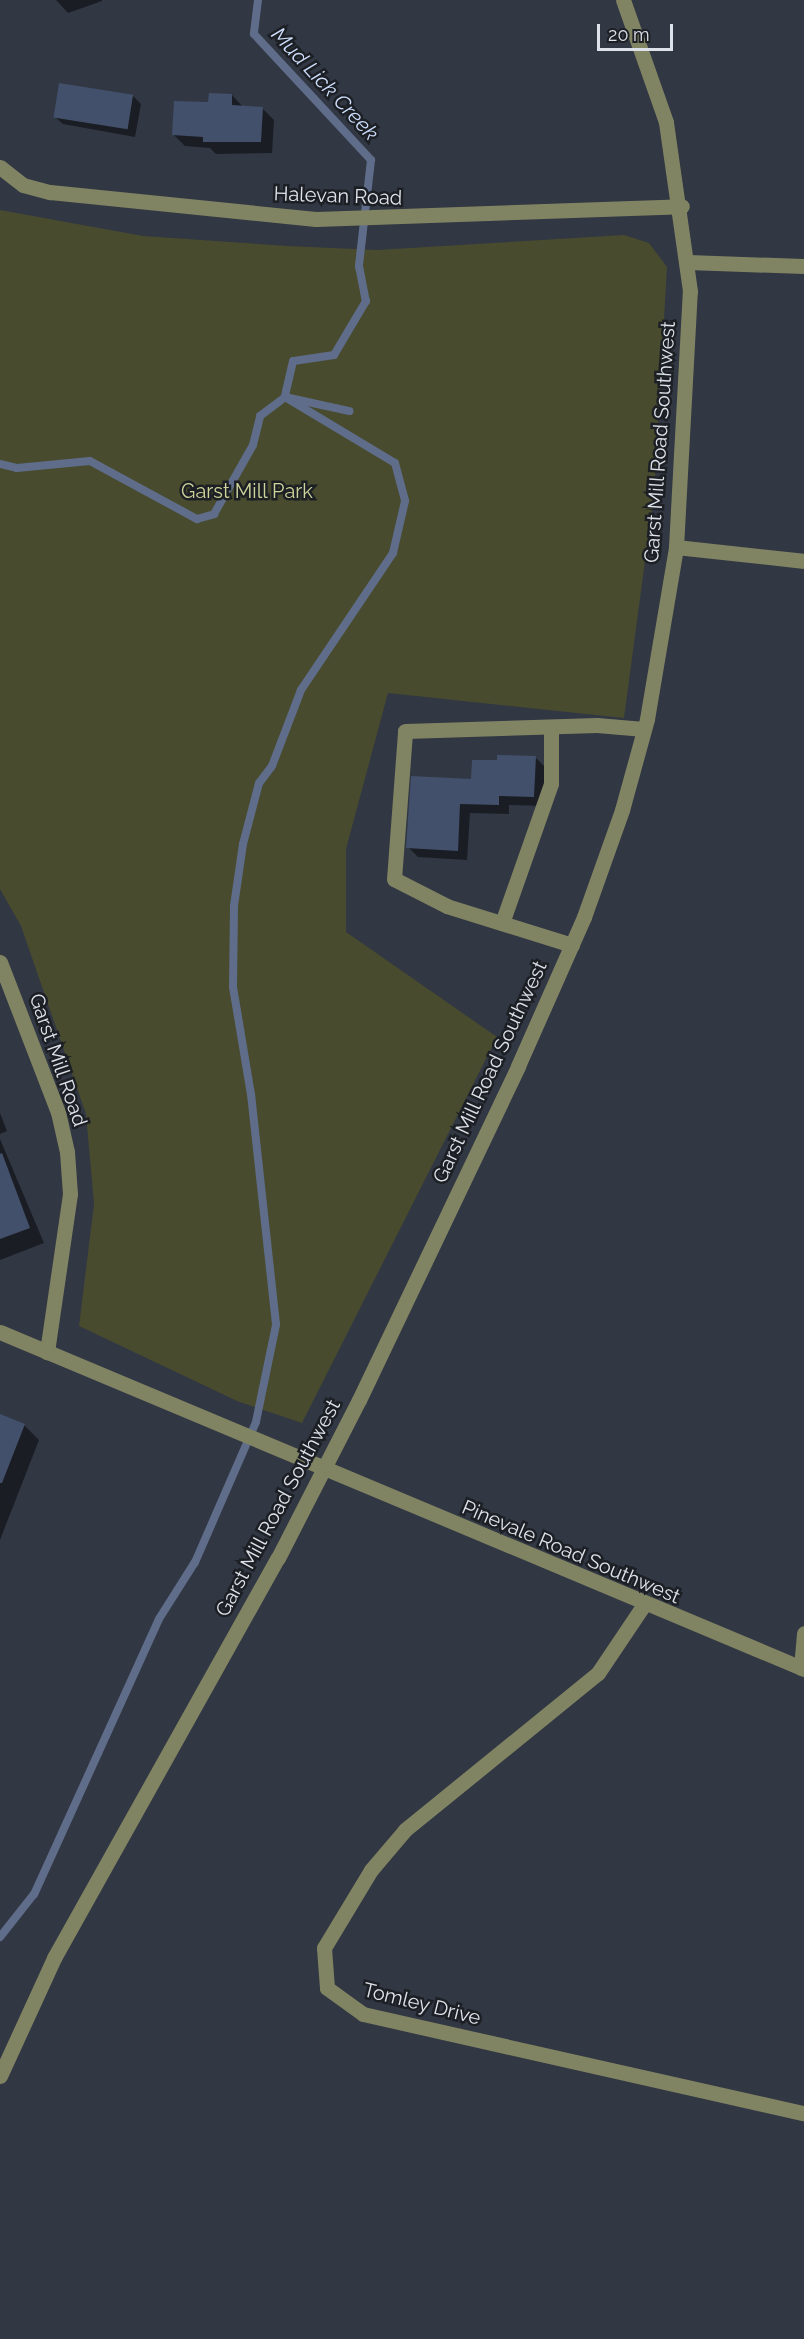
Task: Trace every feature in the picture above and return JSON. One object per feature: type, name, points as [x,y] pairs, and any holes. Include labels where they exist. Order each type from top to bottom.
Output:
[{"type":"street","name":"Garst Mill Road Southwest","points":[[0,2076],[54,1958],[322,1471],[572,945],[622,810],[644,729],[676,547],[688,262],[682,206],[666,122],[623,0]]},
{"type":"street","name":"Halevan Road","points":[[0,167],[23,185],[50,192],[316,219],[682,206]]},
{"type":"street","points":[[688,262],[804,266]]},
{"type":"street","points":[[676,547],[804,561]]},
{"type":"street","points":[[502,923],[551,783],[551,729]]},
{"type":"street","points":[[572,945],[447,906],[394,879],[405,731],[644,729]]},
{"type":"street","name":"Garst Mill Road","points":[[0,962],[58,1112],[67,1152],[70,1194],[47,1352]]},
{"type":"street","points":[[0,1332],[322,1471]]},
{"type":"street","name":"Pinevale Road Southwest","points":[[322,1471],[643,1606],[802,1669]]},
{"type":"street","name":"Tomley Drive","points":[[643,1606],[598,1673],[405,1830],[371,1870],[324,1948],[327,1988],[363,2014],[804,2113]]},
{"type":"street","points":[[802,1669],[804,1633]]},
{"type":"green space","name":"Garst Mill Park","points":[[0,210],[143,236],[377,250],[624,235],[649,243],[667,267],[654,494],[624,718],[388,693],[346,849],[346,932],[497,1037],[302,1423],[237,1401],[79,1326],[94,1204],[86,1114],[21,926],[0,889]]},
{"type":"building","points":[[59,83],[133,95],[128,129],[54,118]]},
{"type":"building","points":[[209,93],[232,94],[232,105],[263,107],[261,142],[203,142],[203,137],[172,135],[174,101],[208,102]]},
{"type":"building","points":[[497,755],[536,756],[534,797],[499,796],[499,805],[460,804],[458,851],[406,848],[411,776],[471,779],[472,760],[497,760]]},
{"type":"building","points":[[2,1153],[30,1228],[0,1239],[0,1154]]},
{"type":"building","points":[[0,1414],[25,1424],[2,1483],[0,1483]]},
{"type":"waterway","name":"Mud Lick Creek","points":[[258,0],[254,34],[371,160],[359,266],[366,301],[334,355],[293,361],[285,397],[349,411]]},
{"type":"waterway","points":[[0,464],[17,468],[90,461],[197,519],[214,514],[253,445],[260,416],[285,397],[395,463],[405,501],[393,553],[301,690],[272,766],[259,783],[243,844],[234,906],[233,987],[251,1094],[276,1325],[256,1422],[195,1562],[159,1619],[34,1894],[0,1937]]}]
